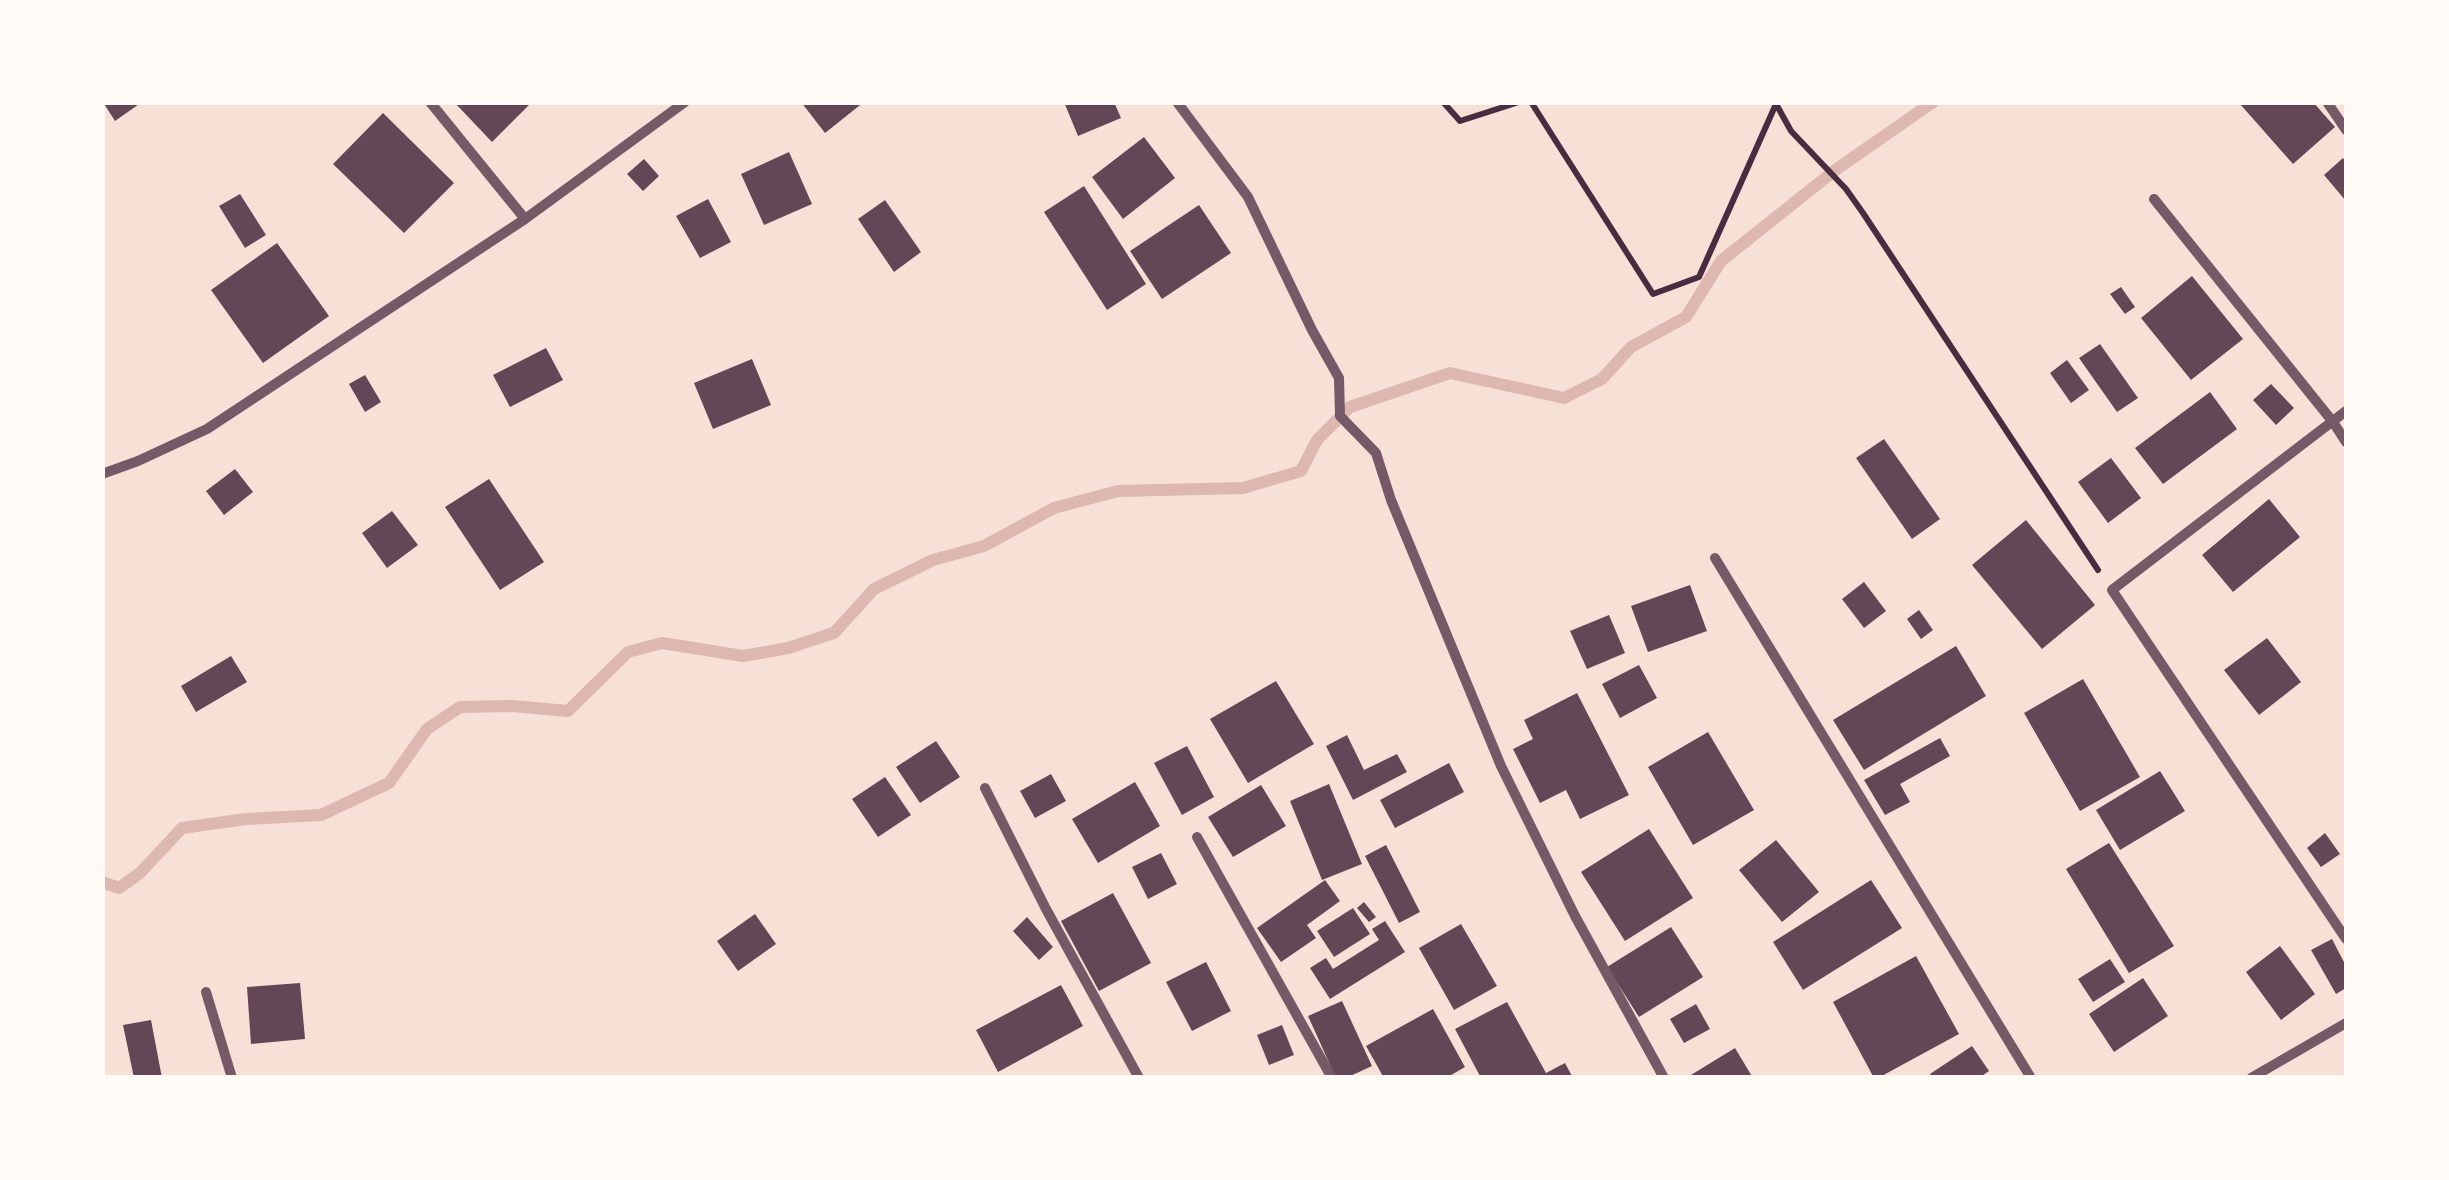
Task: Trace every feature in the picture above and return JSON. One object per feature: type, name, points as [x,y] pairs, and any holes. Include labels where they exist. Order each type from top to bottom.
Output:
[{"type":"street","points":[[430,102],[525,219]]},
{"type":"street","points":[[102,474],[207,428],[525,219],[686,102]]},
{"type":"street","points":[[1177,102],[1248,197],[1312,330],[1340,378],[1340,416],[1376,454],[1391,500],[1501,766],[1575,916],[1664,1078]]},
{"type":"street","points":[[2327,102],[2346,130]]},
{"type":"street","points":[[2154,198],[2346,442]]},
{"type":"street","points":[[2346,410],[2112,590],[2346,939]]},
{"type":"street","points":[[1715,558],[2031,1078]]},
{"type":"street","points":[[985,788],[1046,910],[1139,1078]]},
{"type":"street","points":[[1197,838],[1332,1078]]},
{"type":"street","points":[[206,992],[232,1078]]},
{"type":"street","points":[[2251,1078],[2346,1023]]},
{"type":"path","points":[[1443,102],[1460,121],[1519,102]]},
{"type":"path","points":[[1531,102],[1653,294],[1699,277],[1776,103]]},
{"type":"path","points":[[1776,103],[1799,140],[1846,189],[1863,213],[2112,590]]},
{"type":"building","points":[[103,102],[142,102],[115,121]]},
{"type":"building","points":[[454,102],[532,102],[492,142]]},
{"type":"building","points":[[801,102],[864,102],[825,133]]},
{"type":"building","points":[[1064,102],[1114,102],[1121,118],[1078,136]]},
{"type":"building","points":[[2242,102],[2313,102],[2335,127],[2293,164]]},
{"type":"building","points":[[383,113],[454,183],[404,233],[333,164]]},
{"type":"building","points":[[1144,137],[1175,178],[1123,219],[1092,177]]},
{"type":"building","points":[[789,152],[812,204],[764,225],[741,174]]},
{"type":"building","points":[[2343,158],[2346,162],[2346,201],[2324,175]]},
{"type":"building","points":[[644,159],[659,176],[643,191],[627,174]]},
{"type":"building","points":[[1084,186],[1146,284],[1107,310],[1044,212]]},
{"type":"building","points":[[240,194],[266,235],[245,248],[219,206]]},
{"type":"building","points":[[708,199],[731,242],[700,258],[676,216]]},
{"type":"building","points":[[885,200],[921,252],[894,272],[858,219]]},
{"type":"building","points":[[1199,205],[1231,253],[1162,299],[1130,251]]},
{"type":"building","points":[[277,243],[329,316],[263,363],[211,290]]},
{"type":"building","points":[[2192,276],[2243,339],[2191,380],[2141,318]]},
{"type":"building","points":[[2121,287],[2135,307],[2125,314],[2110,294]]},
{"type":"building","points":[[2100,344],[2138,398],[2117,412],[2079,358]]},
{"type":"building","points":[[546,348],[563,380],[510,407],[493,375]]},
{"type":"building","points":[[752,359],[771,405],[713,429],[694,383]]},
{"type":"building","points":[[2067,360],[2089,390],[2071,403],[2050,373]]},
{"type":"building","points":[[365,375],[381,402],[365,412],[349,384]]},
{"type":"building","points":[[2271,384],[2294,408],[2276,425],[2253,400]]},
{"type":"building","points":[[2210,392],[2237,429],[2163,484],[2135,448]]},
{"type":"building","points":[[1884,439],[1940,519],[1912,539],[1856,458]]},
{"type":"building","points":[[2111,458],[2141,498],[2108,523],[2078,482]]},
{"type":"building","points":[[235,469],[253,492],[224,515],[206,491]]},
{"type":"building","points":[[489,479],[544,562],[500,590],[445,507]]},
{"type":"building","points":[[2269,499],[2300,537],[2233,592],[2202,555]]},
{"type":"building","points":[[392,511],[418,545],[387,568],[362,533]]},
{"type":"building","points":[[2026,520],[2095,605],[2042,649],[1972,565]]},
{"type":"building","points":[[1864,582],[1886,611],[1864,628],[1842,599]]},
{"type":"building","points":[[1690,585],[1707,631],[1648,652],[1631,606]]},
{"type":"building","points":[[1919,610],[1933,630],[1921,639],[1907,619]]},
{"type":"building","points":[[1609,615],[1625,653],[1587,669],[1570,631]]},
{"type":"building","points":[[2267,638],[2301,682],[2259,715],[2224,670]]},
{"type":"building","points":[[1956,646],[1986,696],[1864,770],[1833,720]]},
{"type":"building","points":[[231,656],[247,682],[196,712],[181,686]]},
{"type":"building","points":[[1639,665],[1657,698],[1620,718],[1602,684]]},
{"type":"building","points":[[2083,679],[2140,777],[2080,811],[2024,713]]},
{"type":"building","points":[[1276,681],[1314,744],[1248,783],[1210,719]]},
{"type":"building","points":[[1577,693],[1629,795],[1580,819],[1566,790],[1540,803],[1513,749],[1533,739],[1524,720]]},
{"type":"building","points":[[1708,732],[1754,810],[1693,845],[1648,767]]},
{"type":"building","points":[[1347,735],[1364,770],[1397,754],[1407,772],[1353,800],[1326,746]]},
{"type":"building","points":[[1940,738],[1950,756],[1900,784],[1910,802],[1885,815],[1864,780]]},
{"type":"building","points":[[936,741],[960,777],[920,803],[896,767]]},
{"type":"building","points":[[1187,746],[1214,797],[1182,815],[1154,763]]},
{"type":"building","points":[[1449,763],[1464,792],[1395,828],[1380,800]]},
{"type":"building","points":[[2160,771],[2185,811],[2120,850],[2096,810]]},
{"type":"building","points":[[1051,774],[1066,801],[1035,818],[1020,791]]},
{"type":"building","points":[[885,777],[911,815],[878,837],[852,799]]},
{"type":"building","points":[[1135,782],[1160,826],[1098,863],[1072,819]]},
{"type":"building","points":[[1329,784],[1362,864],[1322,880],[1290,801]]},
{"type":"building","points":[[1261,785],[1286,826],[1233,857],[1208,817]]},
{"type":"building","points":[[1649,829],[1693,898],[1625,941],[1581,872]]},
{"type":"building","points":[[2325,833],[2340,854],[2321,867],[2307,848]]},
{"type":"building","points":[[1776,840],[1819,892],[1782,922],[1739,870]]},
{"type":"building","points":[[2109,843],[2174,946],[2129,973],[2066,869]]},
{"type":"building","points":[[1386,845],[1420,912],[1399,923],[1365,856]]},
{"type":"building","points":[[1161,853],[1177,884],[1148,899],[1132,867]]},
{"type":"building","points":[[1325,880],[1340,901],[1307,925],[1316,938],[1281,962],[1257,928]]},
{"type":"building","points":[[1871,880],[1902,928],[1803,990],[1773,942]]},
{"type":"building","points":[[1113,893],[1151,963],[1099,991],[1061,921]]},
{"type":"building","points":[[1364,902],[1376,917],[1369,922],[1357,908]]},
{"type":"building","points":[[1353,908],[1370,934],[1334,957],[1317,931]]},
{"type":"building","points":[[755,914],[776,944],[738,971],[717,941]]},
{"type":"building","points":[[1027,917],[1053,947],[1039,960],[1013,931]]},
{"type":"building","points":[[1385,921],[1405,952],[1330,999],[1310,968],[1326,958],[1333,969],[1379,940],[1372,929]]},
{"type":"building","points":[[1461,924],[1497,986],[1454,1010],[1419,948]]},
{"type":"building","points":[[1671,927],[1703,977],[1639,1017],[1607,967]]},
{"type":"building","points":[[2332,939],[2346,966],[2346,988],[2336,994],[2311,950]]},
{"type":"building","points":[[2280,946],[2315,994],[2281,1020],[2246,972]]},
{"type":"building","points":[[1916,956],[1959,1034],[1874,1078],[1833,1002]]},
{"type":"building","points":[[2110,959],[2125,982],[2093,1002],[2078,979]]},
{"type":"building","points":[[1206,962],[1231,1011],[1192,1031],[1166,982]]},
{"type":"building","points":[[2143,978],[2168,1016],[2114,1052],[2089,1014]]},
{"type":"building","points":[[300,983],[305,1039],[251,1044],[247,987]]},
{"type":"building","points":[[1061,985],[1083,1026],[998,1072],[976,1030]]},
{"type":"building","points":[[1342,1001],[1372,1066],[1346,1078],[1336,1078],[1308,1016]]},
{"type":"building","points":[[1507,1002],[1546,1073],[1565,1063],[1573,1078],[1481,1078],[1455,1029]]},
{"type":"building","points":[[1696,1004],[1710,1029],[1684,1043],[1670,1019]]},
{"type":"building","points":[[1433,1009],[1465,1067],[1446,1078],[1384,1078],[1366,1046]]},
{"type":"building","points":[[151,1020],[162,1078],[134,1078],[123,1025]]},
{"type":"building","points":[[1282,1025],[1294,1055],[1269,1065],[1257,1035]]},
{"type":"building","points":[[1972,1046],[1989,1071],[1979,1078],[1932,1078],[1930,1074]]},
{"type":"building","points":[[1735,1048],[1753,1078],[1686,1078]]},
{"type":"waterway","points":[[102,882],[119,888],[140,873],[182,828],[246,819],[321,815],[389,783],[427,729],[460,707],[568,711],[628,652],[662,643],[743,656],[788,648],[834,633],[874,589],[933,560],[984,546],[1054,508],[1118,491],[1243,488],[1301,471],[1317,440],[1350,407],[1450,373],[1564,398],[1602,379],[1631,347],[1686,317],[1721,261],[1834,171],[1933,102]]}]
